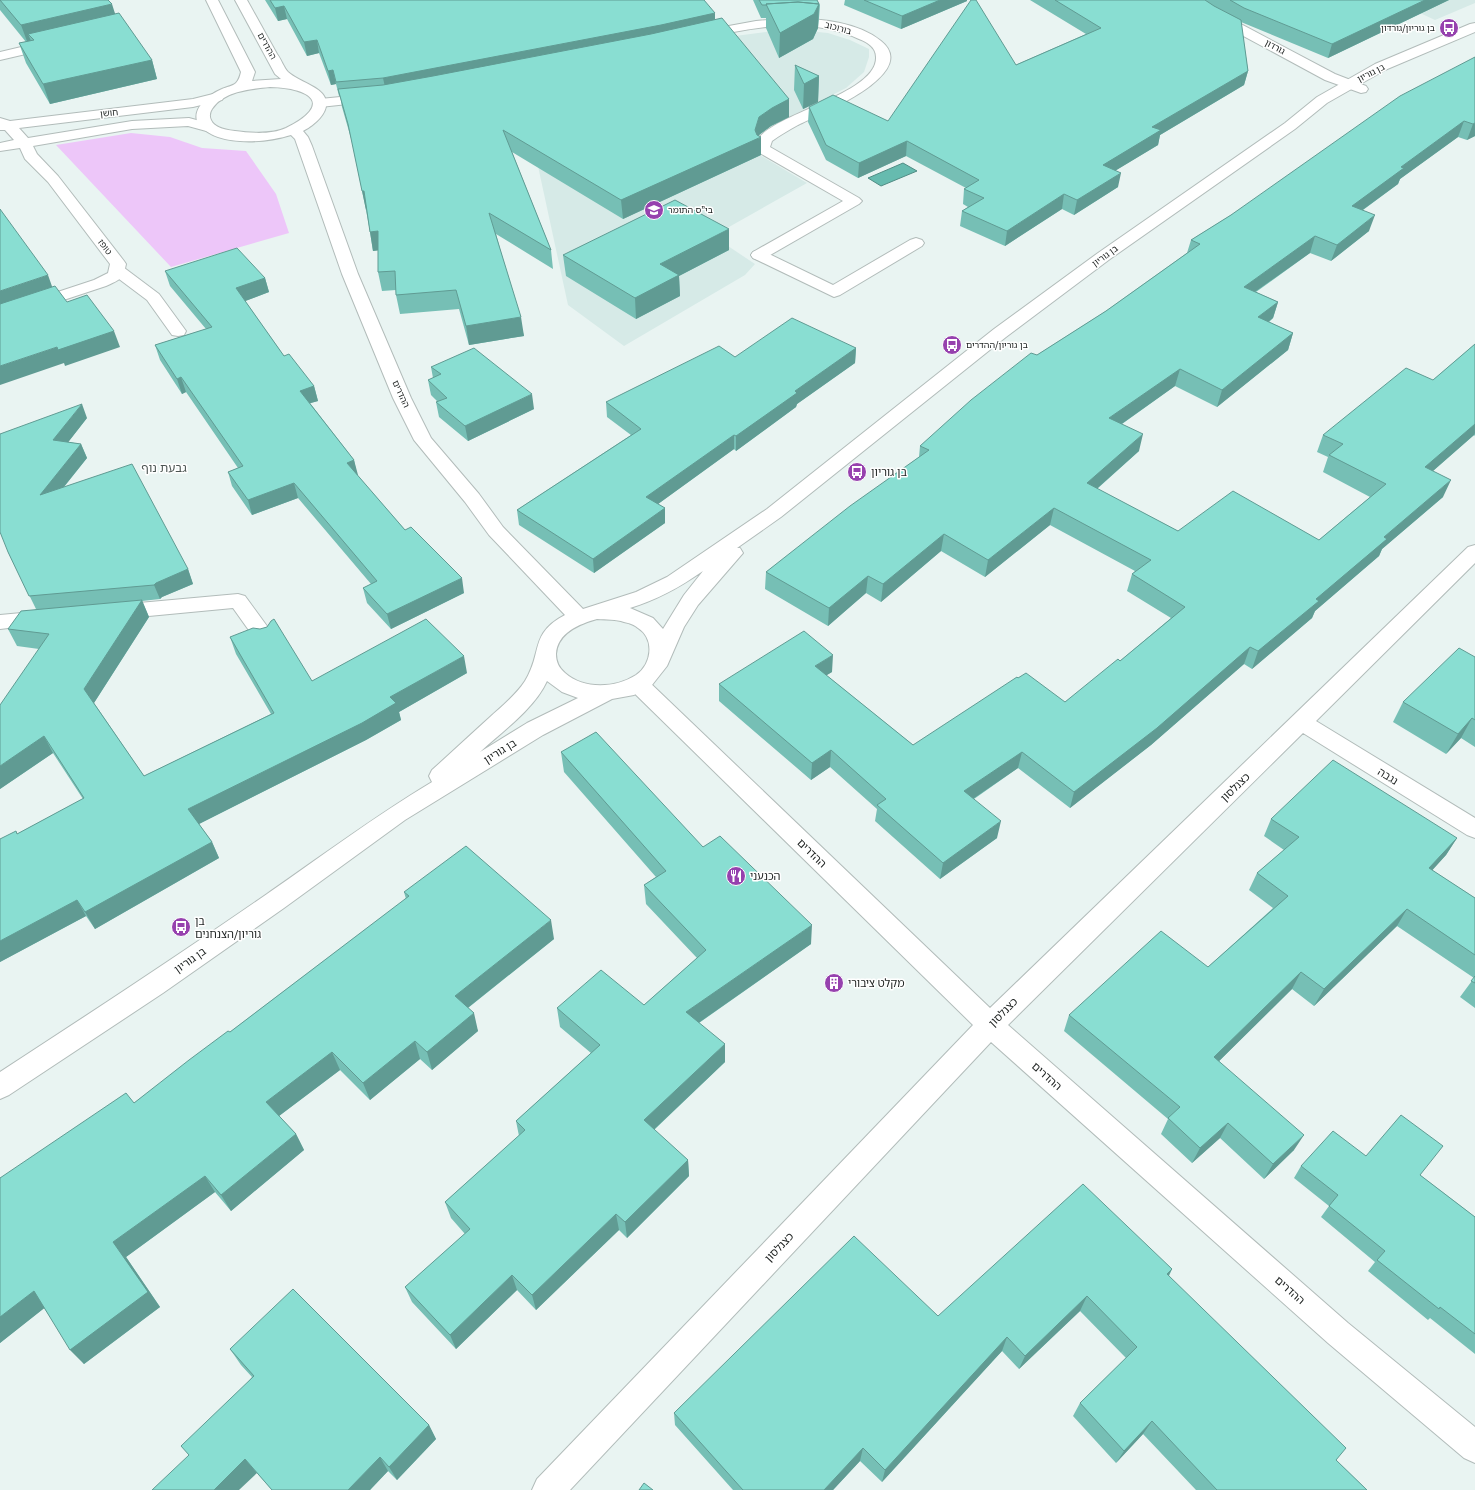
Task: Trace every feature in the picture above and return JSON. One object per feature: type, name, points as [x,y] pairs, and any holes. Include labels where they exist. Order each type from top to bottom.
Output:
[{"type":"street","points":[[212,0],[248,72],[246,80],[239,88]]},
{"type":"street","name":"ההדרים","points":[[241,0],[282,74],[317,96],[320,103]]},
{"type":"street","name":"גורדון","points":[[1191,0],[1216,16],[1330,77],[1355,87]]},
{"type":"street","name":"בורוכוב","points":[[691,37],[742,26],[798,21],[834,25],[873,41],[881,49],[884,59],[880,69],[868,83],[777,130],[765,139],[763,149],[854,201],[759,255],[834,292],[916,243]]},
{"type":"street","name":"בן גוריון","points":[[588,614],[643,598],[674,582],[774,513],[1000,333],[1104,256],[1290,126],[1416,53],[1475,27]]},
{"type":"street","points":[[0,56],[62,42]]},
{"type":"street","name":"חושן","points":[[3,124],[193,103],[217,97],[239,88],[270,83],[299,86]]},
{"type":"street","points":[[210,128],[204,121],[203,113],[208,105],[217,97]]},
{"type":"street","points":[[320,103],[386,97]]},
{"type":"street","name":"חושן","points":[[0,147],[132,125],[189,122],[210,128],[223,134],[239,137],[258,137],[277,134],[293,129],[308,121],[317,112],[320,103]]},
{"type":"street","name":"טופז","points":[[3,124],[24,144],[30,156],[53,179],[118,267],[152,297],[178,331]]},
{"type":"street","name":"ההדרים","points":[[293,129],[301,137],[305,146],[350,274],[402,398],[423,440],[472,498],[496,531],[534,572],[588,614]]},
{"type":"street","points":[[0,316],[100,283],[116,275],[118,267]]},
{"type":"street","name":"בן גוריון","points":[[660,659],[667,637],[676,620],[695,594],[721,564],[774,513]]},
{"type":"street","name":"כצנלסון","points":[[548,1490],[990,1025],[1475,552]]},
{"type":"street","points":[[95,614],[238,601],[264,638]]},
{"type":"street","points":[[588,614],[626,614],[643,621],[655,632],[659,638],[661,652],[660,659],[652,673],[638,684],[626,689],[606,693],[586,692],[568,686],[554,676],[546,659],[548,643],[563,625],[588,614]]},
{"type":"street","points":[[0,622],[64,616]]},
{"type":"street","name":"בן גוריון","points":[[397,814],[518,705],[534,685],[546,659]]},
{"type":"street","name":"ההדרים","points":[[638,684],[990,1025],[1338,1333],[1475,1447]]},
{"type":"street","name":"בן גוריון","points":[[0,1087],[154,985],[397,814],[535,729],[606,693]]},
{"type":"street","name":"נגבה","points":[[1301,722],[1475,829]]},
{"type":"shaded area","points":[[1392,0],[1475,0],[1475,3],[1435,20]]},
{"type":"shaded area","name":"בי\"ס התומר","points":[[797,30],[828,33],[850,40],[869,49],[869,57],[864,72],[846,88],[764,130],[757,139],[758,154],[807,183],[713,236],[755,264],[745,275],[624,346],[568,305],[533,143],[735,36],[774,31]]},
{"type":"shaded area","points":[[131,133],[170,137],[202,148],[246,151],[276,194],[289,233],[171,267],[56,145]]},
{"type":"shaded area","points":[[903,163],[917,171],[881,186],[868,178]]},
{"type":"building","points":[[0,0],[108,0],[112,4],[21,25]]},
{"type":"building","points":[[270,0],[704,0],[715,13],[661,25],[383,78],[336,82],[333,70],[328,71],[317,40],[304,42],[284,6],[275,8]]},
{"type":"building","points":[[759,0],[817,0],[819,4],[798,2],[762,5]]},
{"type":"building","points":[[864,0],[940,0],[902,16]]},
{"type":"building","points":[[971,0],[976,0],[1016,65],[1101,28],[1055,0],[1205,0],[1241,20],[1248,71],[1152,127],[1161,130],[1103,165],[1121,173],[1077,200],[1064,194],[1007,231],[962,211],[984,198],[964,189],[979,180],[907,141],[859,163],[826,145],[809,107],[833,95],[888,121]]},
{"type":"building","points":[[1230,0],[1425,0],[1332,44],[1244,8]]},
{"type":"building","points":[[798,2],[819,4],[814,14],[780,33],[766,4]]},
{"type":"building","points":[[119,13],[152,60],[43,84],[19,43],[34,40],[28,34]]},
{"type":"building","points":[[722,18],[789,99],[759,117],[755,130],[757,135],[761,137],[621,200],[503,130],[551,250],[489,213],[521,317],[466,326],[456,290],[396,295],[395,271],[378,272],[378,231],[370,232],[364,191],[362,191],[348,124],[338,89],[383,85],[433,76],[651,34]]},
{"type":"building","points":[[1475,57],[1475,123],[1473,124],[1464,121],[1401,167],[1404,168],[1352,206],[1375,215],[1337,245],[1315,236],[1244,287],[1278,302],[1258,317],[1293,333],[1222,390],[1180,369],[1109,418],[1143,434],[1087,483],[1178,531],[1233,491],[1319,540],[1386,484],[1329,455],[1343,444],[1323,435],[1406,368],[1433,380],[1475,344],[1475,424],[1425,467],[1451,480],[1384,537],[1387,539],[1316,599],[1319,601],[1258,651],[1250,647],[1157,728],[1074,792],[1022,752],[964,791],[1001,821],[943,863],[877,805],[886,799],[831,750],[812,763],[719,684],[804,631],[833,655],[815,666],[913,745],[1017,677],[1018,678],[1026,673],[1065,702],[1118,659],[1120,661],[1185,607],[1132,574],[1151,560],[1054,508],[988,560],[944,534],[883,584],[868,576],[829,608],[766,572],[850,506],[929,450],[920,446],[971,400],[1031,353],[1037,355],[1106,311],[1200,244],[1191,240],[1231,215],[1400,96]]},
{"type":"building","points":[[795,65],[819,76],[804,84]]},
{"type":"building","points":[[675,200],[729,229],[660,264],[679,275],[635,298],[563,255]]},
{"type":"building","points":[[0,209],[48,275],[0,291]]},
{"type":"building","points":[[237,248],[265,278],[236,288],[284,356],[289,354],[314,386],[300,391],[354,460],[347,463],[405,530],[411,527],[462,578],[387,614],[363,588],[377,581],[294,483],[248,500],[228,472],[243,466],[181,377],[177,379],[155,345],[212,327],[165,271]]},
{"type":"building","points":[[55,286],[67,302],[87,295],[114,331],[58,350],[57,347],[0,366],[0,304]]},
{"type":"building","points":[[792,318],[856,348],[795,391],[797,393],[646,497],[665,508],[593,559],[517,510],[641,429],[606,402],[719,346],[735,357]]},
{"type":"building","points":[[474,348],[532,394],[465,426],[436,402],[447,398],[428,380],[441,374],[431,367]]},
{"type":"building","points":[[82,404],[53,440],[81,444],[40,495],[132,464],[188,569],[154,585],[29,596],[0,532],[0,434]]},
{"type":"building","points":[[142,600],[84,689],[144,776],[274,713],[230,637],[253,628],[260,629],[267,627],[274,619],[312,681],[426,619],[464,656],[390,697],[396,703],[362,723],[188,809],[212,842],[85,912],[77,900],[0,941],[0,839],[16,831],[17,834],[84,798],[44,736],[0,766],[0,705],[49,634],[8,629],[21,611]]},
{"type":"building","points":[[1459,648],[1475,657],[1475,720],[1472,718],[1458,734],[1403,702]]},
{"type":"building","points":[[596,732],[703,847],[720,836],[812,925],[686,1012],[725,1044],[644,1120],[688,1160],[625,1222],[616,1214],[532,1295],[512,1275],[450,1335],[405,1287],[470,1229],[445,1202],[525,1130],[516,1121],[600,1045],[557,1008],[601,970],[644,1005],[706,950],[644,885],[666,871],[561,752]]},
{"type":"building","points":[[1333,760],[1457,838],[1429,868],[1475,898],[1475,955],[1407,909],[1324,989],[1301,972],[1214,1057],[1304,1135],[1273,1164],[1228,1123],[1200,1148],[1168,1118],[1180,1107],[1069,1015],[1161,931],[1208,967],[1288,896],[1257,873],[1299,837],[1271,819]]},
{"type":"building","points":[[466,846],[551,920],[455,996],[474,1013],[427,1052],[415,1041],[363,1083],[332,1052],[266,1102],[296,1134],[221,1195],[205,1176],[113,1242],[148,1292],[70,1350],[34,1291],[0,1317],[0,1178],[126,1093],[134,1103],[189,1060],[228,1031],[230,1032],[409,896],[404,892]]},
{"type":"building","points":[[1475,976],[1475,983],[1471,981]]},
{"type":"building","points":[[1401,1115],[1443,1146],[1420,1175],[1475,1217],[1475,1334],[1440,1307],[1439,1309],[1377,1260],[1385,1251],[1329,1206],[1338,1195],[1301,1166],[1333,1131],[1366,1156]]},
{"type":"building","points":[[1083,1184],[1172,1269],[1167,1274],[1346,1448],[1336,1460],[1367,1490],[1217,1490],[1152,1421],[1124,1451],[1080,1403],[1137,1347],[1087,1296],[1025,1356],[1007,1337],[885,1470],[863,1448],[824,1490],[743,1490],[674,1413],[854,1236],[938,1316]]},
{"type":"building","points":[[293,1289],[429,1425],[389,1467],[380,1457],[348,1490],[272,1490],[245,1459],[214,1490],[152,1490],[189,1455],[181,1446],[254,1376],[230,1349]]},
{"type":"building","points":[[644,1483],[653,1490],[639,1490]]},
{"type":"place","name":"בן גוריון/גורדון","points":[[1449,28]]},
{"type":"place","name":"בי\"ס התומר","points":[[654,210]]},
{"type":"place","name":"בן גוריון/ההדרים","points":[[952,345]]},
{"type":"place","name":"בן גוריון","points":[[857,472]]},
{"type":"place","name":"הכנעני","points":[[736,876]]},
{"type":"place","name":"בן גוריון/הצנחנים","points":[[181,927]]},
{"type":"place","name":"מקלט ציבורי","points":[[834,983]]},
{"type":"district","name":"גבעת נוף","points":[[164,468]]}]
